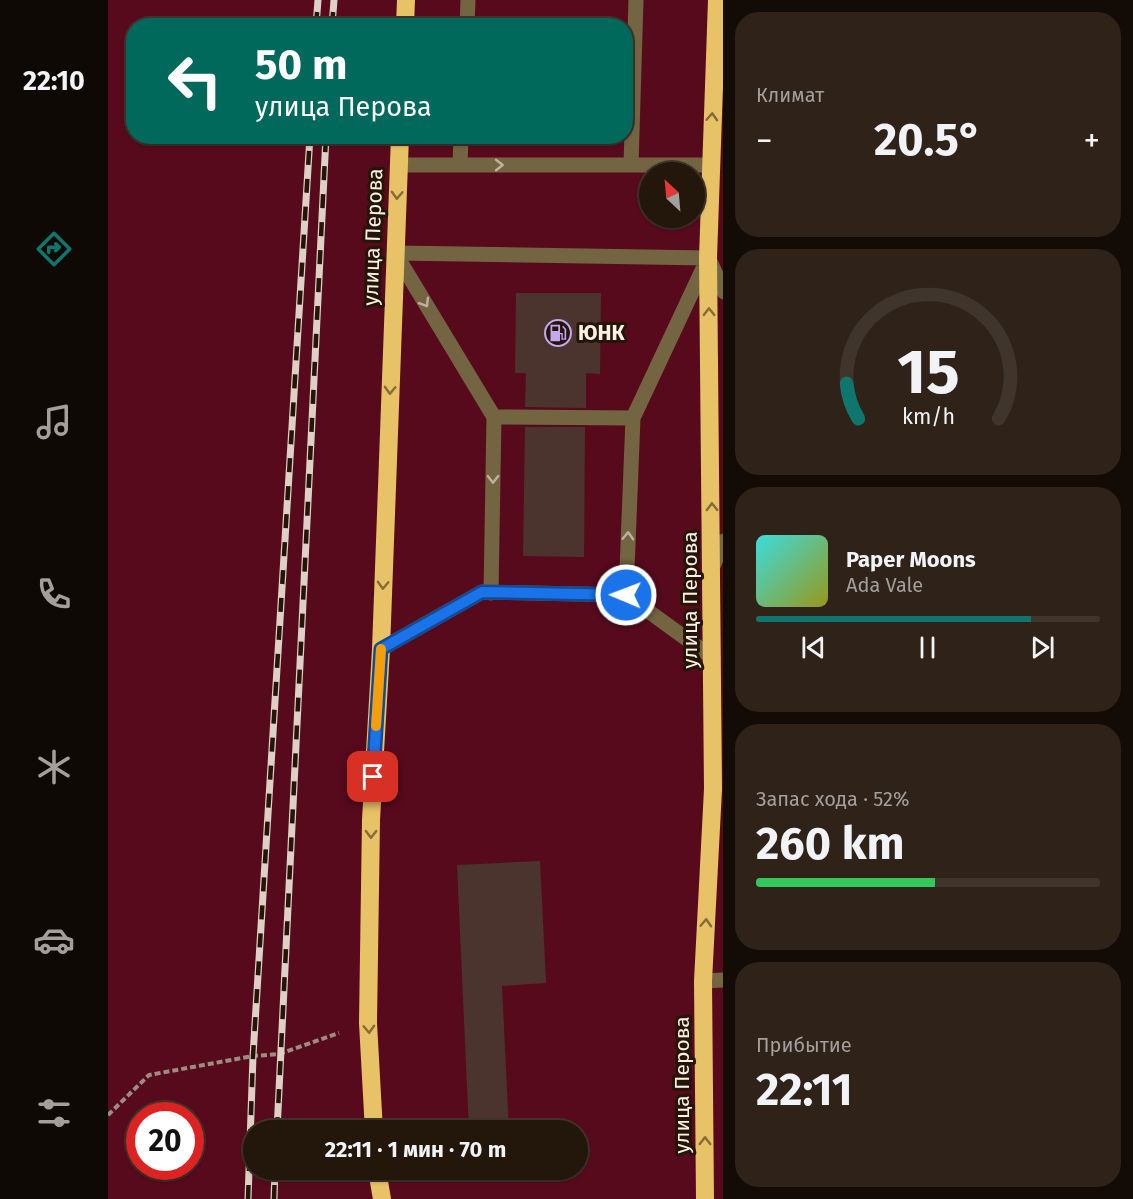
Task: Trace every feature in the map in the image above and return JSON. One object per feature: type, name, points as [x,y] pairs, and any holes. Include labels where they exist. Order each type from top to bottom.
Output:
[{"type":"highway","points":[[405,18],[406,0]]},
{"type":"highway","name":"улица Перова","points":[[705,1199],[703,981],[713,789],[713,566],[708,258],[710,165],[720,20],[717,0]]},
{"type":"highway","name":"улица Перова","points":[[373,1120],[368,1023],[371,820],[381,649],[400,144]]},
{"type":"highway","points":[[379,1180],[382,1199]]},
{"type":"street","points":[[467,18],[468,0]]},
{"type":"street","points":[[633,99],[636,0]]},
{"type":"street","points":[[460,165],[461,144]]},
{"type":"street","points":[[631,165],[632,144]]},
{"type":"street","points":[[399,165],[710,165]]},
{"type":"street","points":[[395,253],[708,258]]},
{"type":"street","points":[[395,253],[494,417],[491,593]]},
{"type":"street","points":[[708,258],[723,292]]},
{"type":"street","points":[[626,595],[633,418],[708,258]]},
{"type":"street","points":[[494,417],[633,418]]},
{"type":"street","points":[[713,566],[723,541]]},
{"type":"street","points":[[381,649],[482,592],[626,595],[713,658]]},
{"type":"street","points":[[703,981],[723,980]]},
{"type":"path","points":[[108,1115],[149,1075],[253,1056],[279,1054],[368,1023]]},
{"type":"shaded area","points":[[108,0],[723,0],[723,1199],[108,1199]]},
{"type":"building","name":"ЮНК","points":[[516,293],[601,293],[600,374],[586,373],[586,408],[525,407],[526,373],[515,373]]},
{"type":"building","points":[[525,427],[585,427],[584,557],[523,556]]},
{"type":"building","points":[[540,861],[546,983],[502,986],[508,1120],[469,1120],[457,865]]},
{"type":"railway","points":[[317,18],[318,0]]},
{"type":"railway","points":[[333,18],[334,0]]},
{"type":"railway","points":[[248,1199],[253,1056],[310,144]]},
{"type":"railway","points":[[278,1120],[326,144]]},
{"type":"railway","points":[[274,1199],[275,1180]]},
{"type":"slow traffic","points":[[376,726],[381,649]]},
{"type":"place","name":"ЮНК","points":[[558,333]]},
{"type":"route","points":[[373,777],[381,649],[482,592],[626,595]]}]
